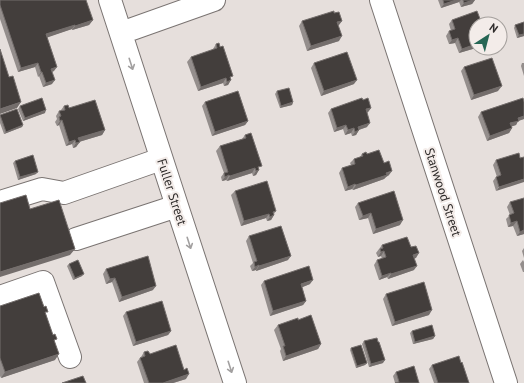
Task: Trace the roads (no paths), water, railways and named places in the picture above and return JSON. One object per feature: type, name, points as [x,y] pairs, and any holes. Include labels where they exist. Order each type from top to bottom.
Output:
[{"type":"street","name":"Fuller Street","points":[[110,0],[235,383]]},
{"type":"street","points":[[121,33],[214,0]]},
{"type":"street","name":"Stanwood Street","points":[[381,0],[506,383]]},
{"type":"street","points":[[0,202],[42,189],[64,193],[162,159]]},
{"type":"street","points":[[76,239],[177,206]]},
{"type":"street","points":[[0,297],[43,282],[70,357]]}]
